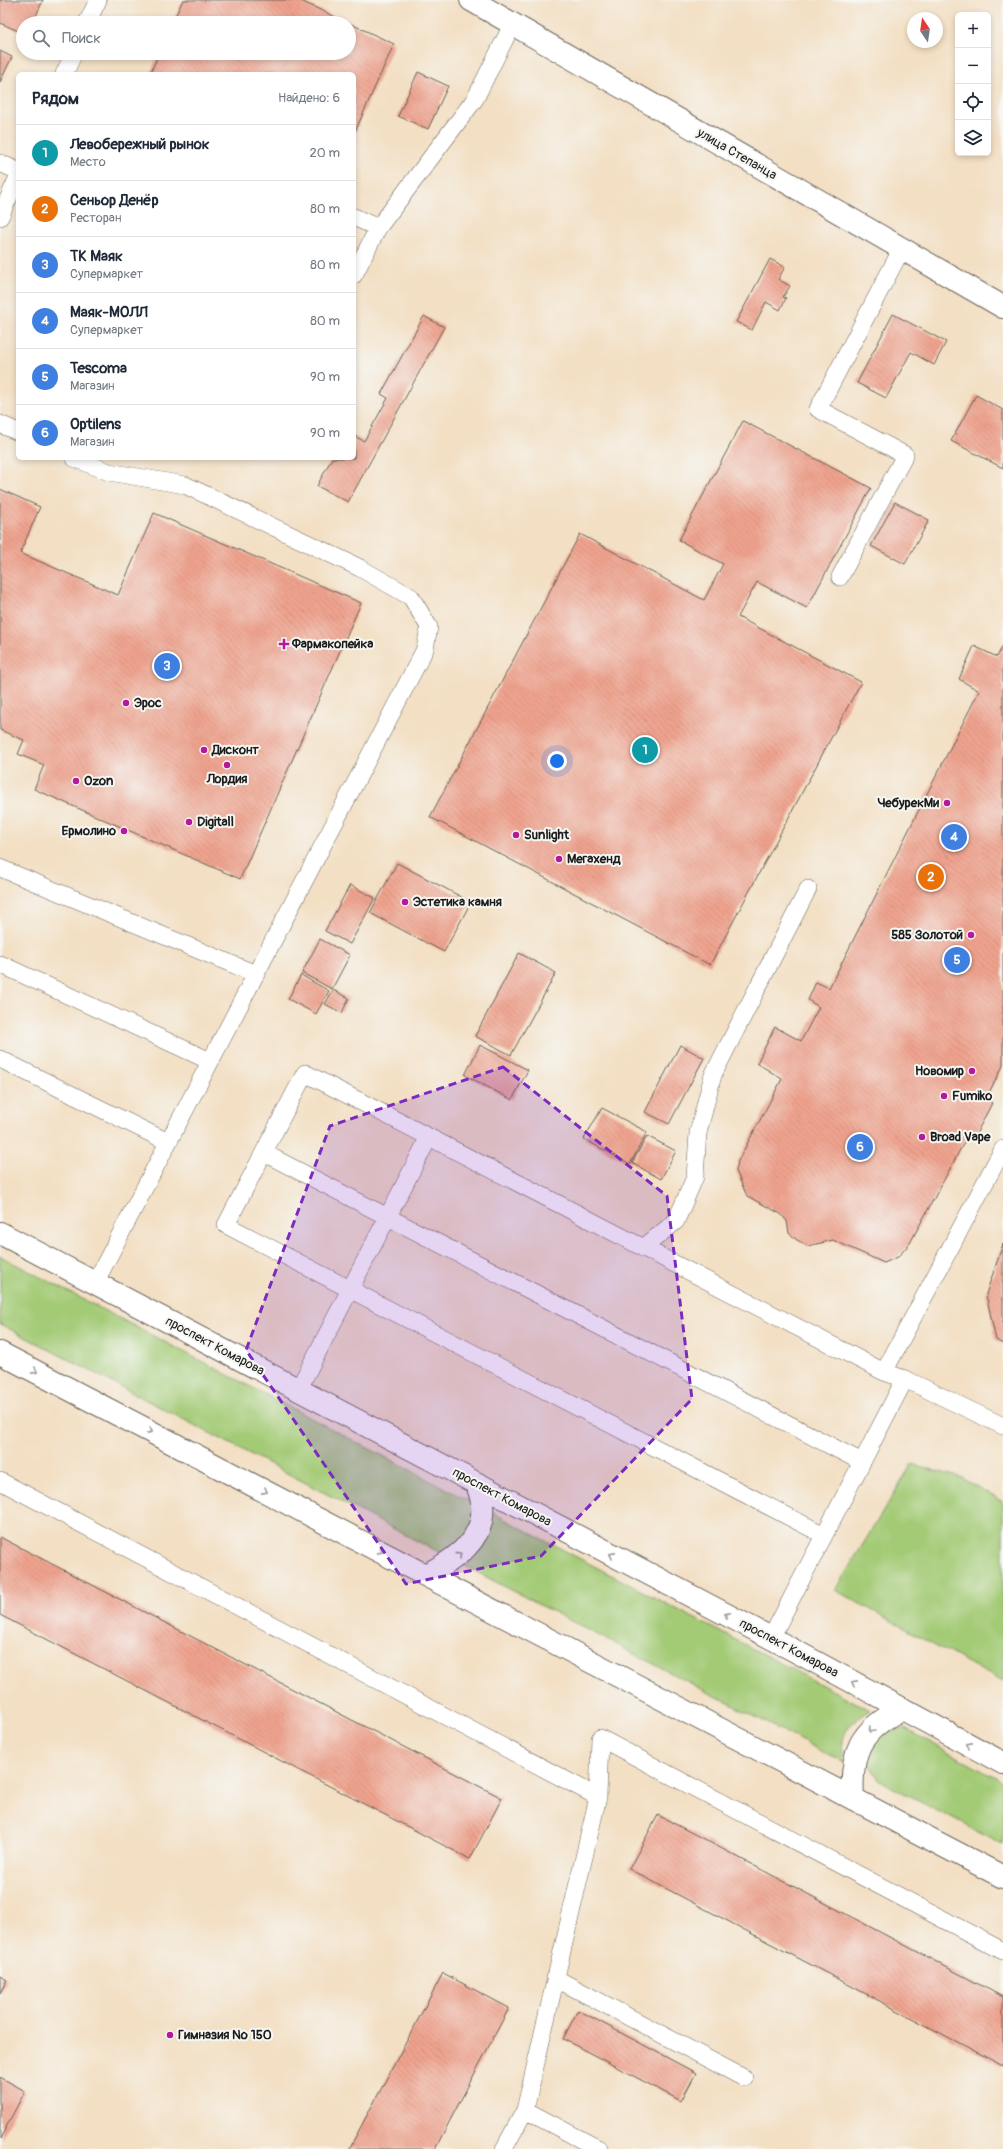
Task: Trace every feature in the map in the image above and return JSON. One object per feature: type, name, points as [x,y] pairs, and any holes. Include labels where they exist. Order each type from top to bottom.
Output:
[{"type":"main road","name":"улица Степанца","points":[[471,0],[513,23],[901,250],[1003,307]]},
{"type":"main road","name":"проспект Комарова","points":[[0,1233],[771,1638],[1003,1763]]},
{"type":"main road","points":[[0,1353],[1003,1877]]},
{"type":"main road","points":[[425,1575],[449,1564],[466,1548],[479,1527],[482,1506],[477,1484]]},
{"type":"main road","points":[[854,1799],[852,1774],[856,1752],[868,1732],[886,1717],[902,1709]]},
{"type":"lane","points":[[90,16],[98,0]]},
{"type":"lane","points":[[356,271],[378,228],[475,99],[513,23]]},
{"type":"lane","points":[[65,72],[71,60]]},
{"type":"lane","points":[[0,163],[16,170]]},
{"type":"lane","points":[[0,217],[16,181]]},
{"type":"lane","points":[[356,218],[378,228]]},
{"type":"lane","points":[[840,577],[905,455],[818,409],[901,250]]},
{"type":"lane","points":[[0,424],[16,431]]},
{"type":"lane","points":[[79,460],[110,472],[185,486],[324,550],[411,597],[429,627],[425,648],[95,1283]]},
{"type":"lane","points":[[0,868],[256,974]]},
{"type":"lane","points":[[643,1248],[676,1221],[695,1177],[698,1133],[713,1076],[808,889]]},
{"type":"lane","points":[[0,964],[210,1061]]},
{"type":"lane","points":[[0,1060],[168,1142]]},
{"type":"lane","points":[[824,1535],[226,1225],[305,1073],[884,1372],[905,1379],[1003,1426]]},
{"type":"lane","points":[[298,1390],[429,1137]]},
{"type":"lane","points":[[884,1372],[1003,1149]]},
{"type":"lane","points":[[264,1152],[862,1462]]},
{"type":"lane","points":[[771,1638],[905,1379]]},
{"type":"lane","points":[[0,1481],[598,1797]]},
{"type":"lane","points":[[504,2149],[525,2110],[598,1797],[600,1738],[1003,1951]]},
{"type":"lane","points":[[555,1978],[744,2078]]},
{"type":"lane","points":[[525,2110],[599,2149]]},
{"type":"highlighted area","points":[[503,1067],[667,1196],[692,1399],[541,1556],[406,1584],[246,1350],[330,1126]]},
{"type":"green space","points":[[0,1256],[870,1710],[855,1721],[846,1731],[843,1745],[844,1763],[0,1324]]},
{"type":"green space","points":[[912,1464],[962,1478],[1003,1502],[1003,1682],[835,1590]]},
{"type":"green space","points":[[906,1729],[1003,1782],[1003,1845],[880,1781],[869,1764],[871,1743],[885,1731]]},
{"type":"building","points":[[0,0],[43,0],[36,16],[16,16],[16,30],[0,23]]},
{"type":"building","points":[[183,0],[299,0],[333,16],[175,16]]},
{"type":"building","points":[[356,26],[394,44],[356,130],[356,72],[151,72],[156,60],[356,60]]},
{"type":"building","points":[[0,51],[12,57],[0,82]]},
{"type":"building","points":[[418,72],[448,86],[428,129],[398,116]]},
{"type":"building","points":[[770,259],[785,267],[778,279],[790,286],[783,297],[786,298],[780,310],[766,302],[752,330],[736,322]]},
{"type":"building","points":[[893,314],[946,342],[934,365],[911,352],[886,398],[857,383]]},
{"type":"building","points":[[424,316],[444,327],[348,502],[317,486],[331,460],[356,460],[356,437],[364,441],[388,398],[381,394]]},
{"type":"building","points":[[976,395],[1003,410],[1003,468],[951,441]]},
{"type":"building","points":[[743,421],[871,488],[807,608],[757,582],[738,617],[861,682],[710,965],[430,817],[580,534],[704,600],[723,564],[679,540]]},
{"type":"building","points":[[0,489],[40,507],[20,553],[118,595],[154,513],[361,603],[240,879],[34,789],[44,765],[18,754],[24,740],[0,730]]},
{"type":"building","points":[[895,502],[929,520],[905,564],[871,546]]},
{"type":"building","points":[[1003,645],[1003,1066],[986,1098],[992,1103],[974,1138],[968,1135],[910,1243],[898,1257],[884,1263],[833,1240],[808,1246],[797,1240],[789,1233],[787,1221],[781,1214],[747,1196],[736,1171],[738,1161],[782,1079],[757,1063],[775,1027],[801,1041],[819,1007],[808,1000],[816,982],[829,988],[979,691],[959,679],[974,646],[997,657]]},
{"type":"building","points":[[397,863],[471,902],[444,952],[370,913]]},
{"type":"building","points":[[350,885],[375,898],[350,944],[325,931]]},
{"type":"building","points":[[320,939],[350,955],[332,989],[302,973]]},
{"type":"building","points":[[519,953],[556,973],[511,1055],[475,1036]]},
{"type":"building","points":[[301,975],[329,991],[316,1014],[288,999]]},
{"type":"building","points":[[333,990],[349,998],[342,1013],[325,1004]]},
{"type":"building","points":[[480,1045],[528,1070],[512,1100],[465,1075]]},
{"type":"building","points":[[680,1045],[704,1058],[669,1124],[645,1112]]},
{"type":"building","points":[[602,1108],[647,1132],[630,1164],[584,1139]]},
{"type":"building","points":[[647,1136],[676,1151],[661,1179],[632,1163]]},
{"type":"building","points":[[1003,1244],[1003,1344],[996,1340],[986,1294]]},
{"type":"building","points":[[0,1537],[502,1798],[470,1859],[0,1615]]},
{"type":"building","points":[[658,1815],[1003,1997],[1003,2066],[629,1869]]},
{"type":"building","points":[[443,1973],[509,2008],[435,2149],[349,2149]]},
{"type":"building","points":[[0,1976],[7,1980],[0,1993]]},
{"type":"building","points":[[578,2010],[696,2073],[681,2101],[563,2039]]},
{"type":"building","points":[[0,2077],[25,2091],[0,2139]]},
{"type":"place","name":"Фармакопейка","points":[[284,644]]},
{"type":"place","name":"ТК Маяк","points":[[167,666]]},
{"type":"place","name":"Эрос","points":[[126,703]]},
{"type":"place","name":"Дисконт","points":[[204,750]]},
{"type":"place","name":"Левобережный рынок","points":[[645,750]]},
{"type":"place","name":"Лордия","points":[[227,765]]},
{"type":"place","name":"Ozon","points":[[76,781]]},
{"type":"place","name":"ЧебурекМи","points":[[947,803]]},
{"type":"place","name":"Digitall","points":[[189,822]]},
{"type":"place","name":"Ермолино","points":[[124,831]]},
{"type":"place","name":"Sunlight","points":[[516,835]]},
{"type":"place","name":"Маяк-МОЛЛ","points":[[954,837]]},
{"type":"place","name":"Мегахенд","points":[[559,859]]},
{"type":"place","name":"Сеньор Денёр","points":[[931,877]]},
{"type":"place","name":"Эстетика камня","points":[[405,902]]},
{"type":"place","name":"585 Золотой","points":[[971,935]]},
{"type":"place","name":"Tescoma","points":[[957,960]]},
{"type":"place","name":"Новомир","points":[[972,1071]]},
{"type":"place","name":"Fumiko","points":[[944,1096]]},
{"type":"place","name":"Broad Vape","points":[[922,1137]]},
{"type":"place","name":"Optilens","points":[[860,1147]]},
{"type":"place","name":"Гимназия № 150","points":[[170,2035]]}]
